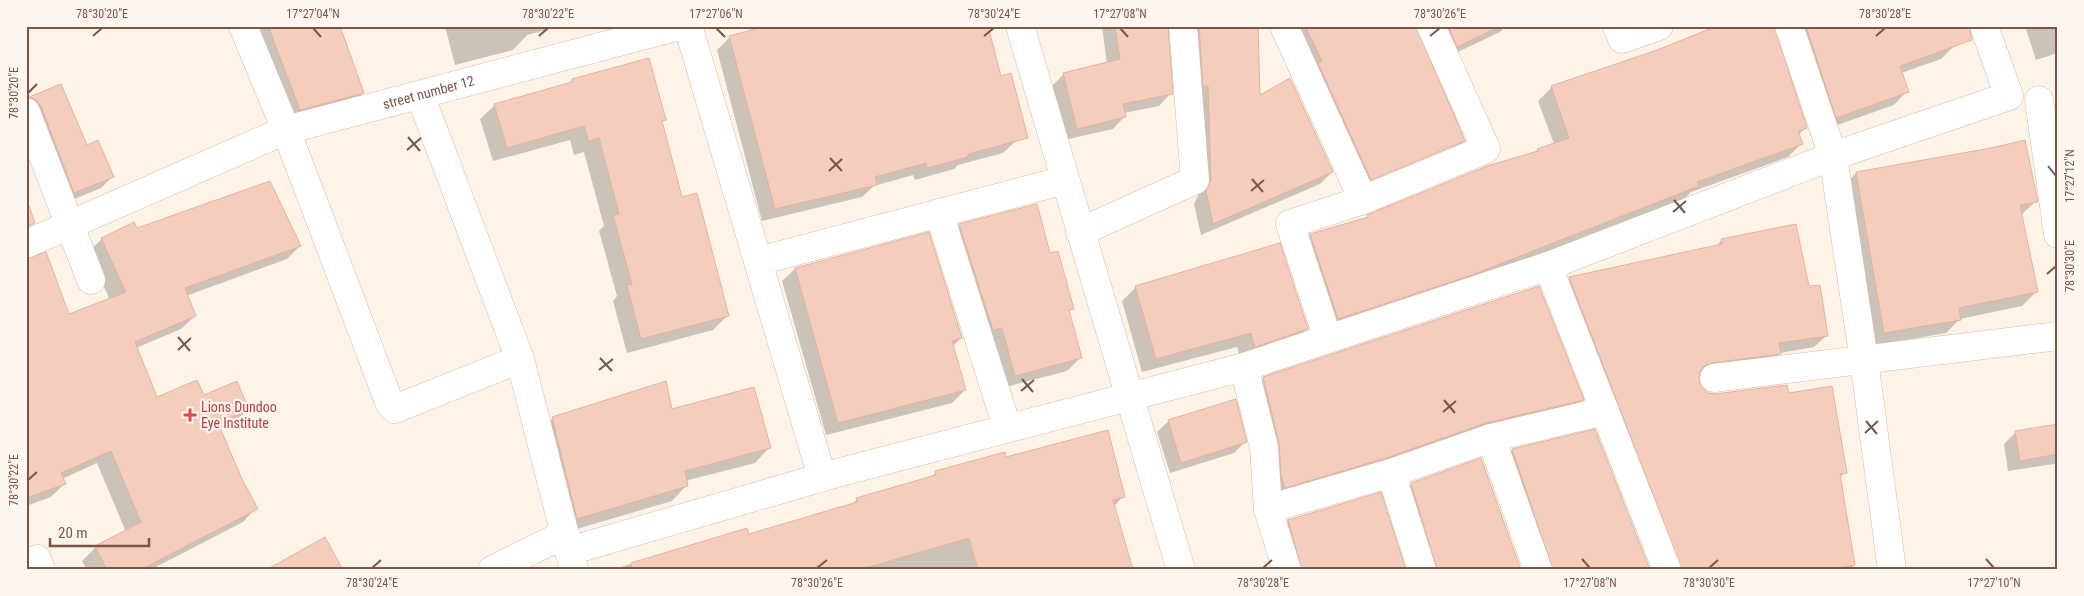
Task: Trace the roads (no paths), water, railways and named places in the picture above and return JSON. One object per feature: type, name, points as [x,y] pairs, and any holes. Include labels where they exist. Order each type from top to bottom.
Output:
[{"type":"street","points":[[243,26],[286,130],[390,404],[394,409],[520,359]]},
{"type":"street","name":"street number 12","points":[[26,244],[69,227],[286,130],[679,26]]},
{"type":"street","points":[[688,26],[822,478]]},
{"type":"street","points":[[1020,26],[1181,570]]},
{"type":"street","points":[[1080,232],[1196,180],[1183,26]]},
{"type":"street","points":[[1284,26],[1363,200]]},
{"type":"street","points":[[1328,339],[1290,224],[1363,200],[1486,149],[1431,26]]},
{"type":"street","points":[[1616,26],[1622,39],[1659,26]]},
{"type":"street","points":[[1789,26],[1832,156],[1864,360],[1892,570]]},
{"type":"street","points":[[1984,26],[2009,96]]},
{"type":"street","points":[[420,94],[520,359],[569,551]]},
{"type":"street","points":[[492,570],[569,551],[1007,427],[1244,367],[1548,266],[1832,156],[2009,96],[2048,99],[2058,234]]},
{"type":"street","points":[[26,112],[91,280]]},
{"type":"street","points":[[758,261],[1065,180]]},
{"type":"street","points":[[939,213],[1007,427]]},
{"type":"street","points":[[1548,266],[1667,570]]},
{"type":"street","points":[[1714,378],[2058,336]]},
{"type":"street","points":[[1244,367],[1264,447],[1268,509],[1286,570]]},
{"type":"street","points":[[1268,509],[1391,473],[1491,438],[1605,411]]},
{"type":"street","points":[[1491,438],[1538,570]]},
{"type":"street","points":[[1391,473],[1422,570]]},
{"type":"place","name":"Lions Dundoo Eye Institute","points":[[190,415]]}]
